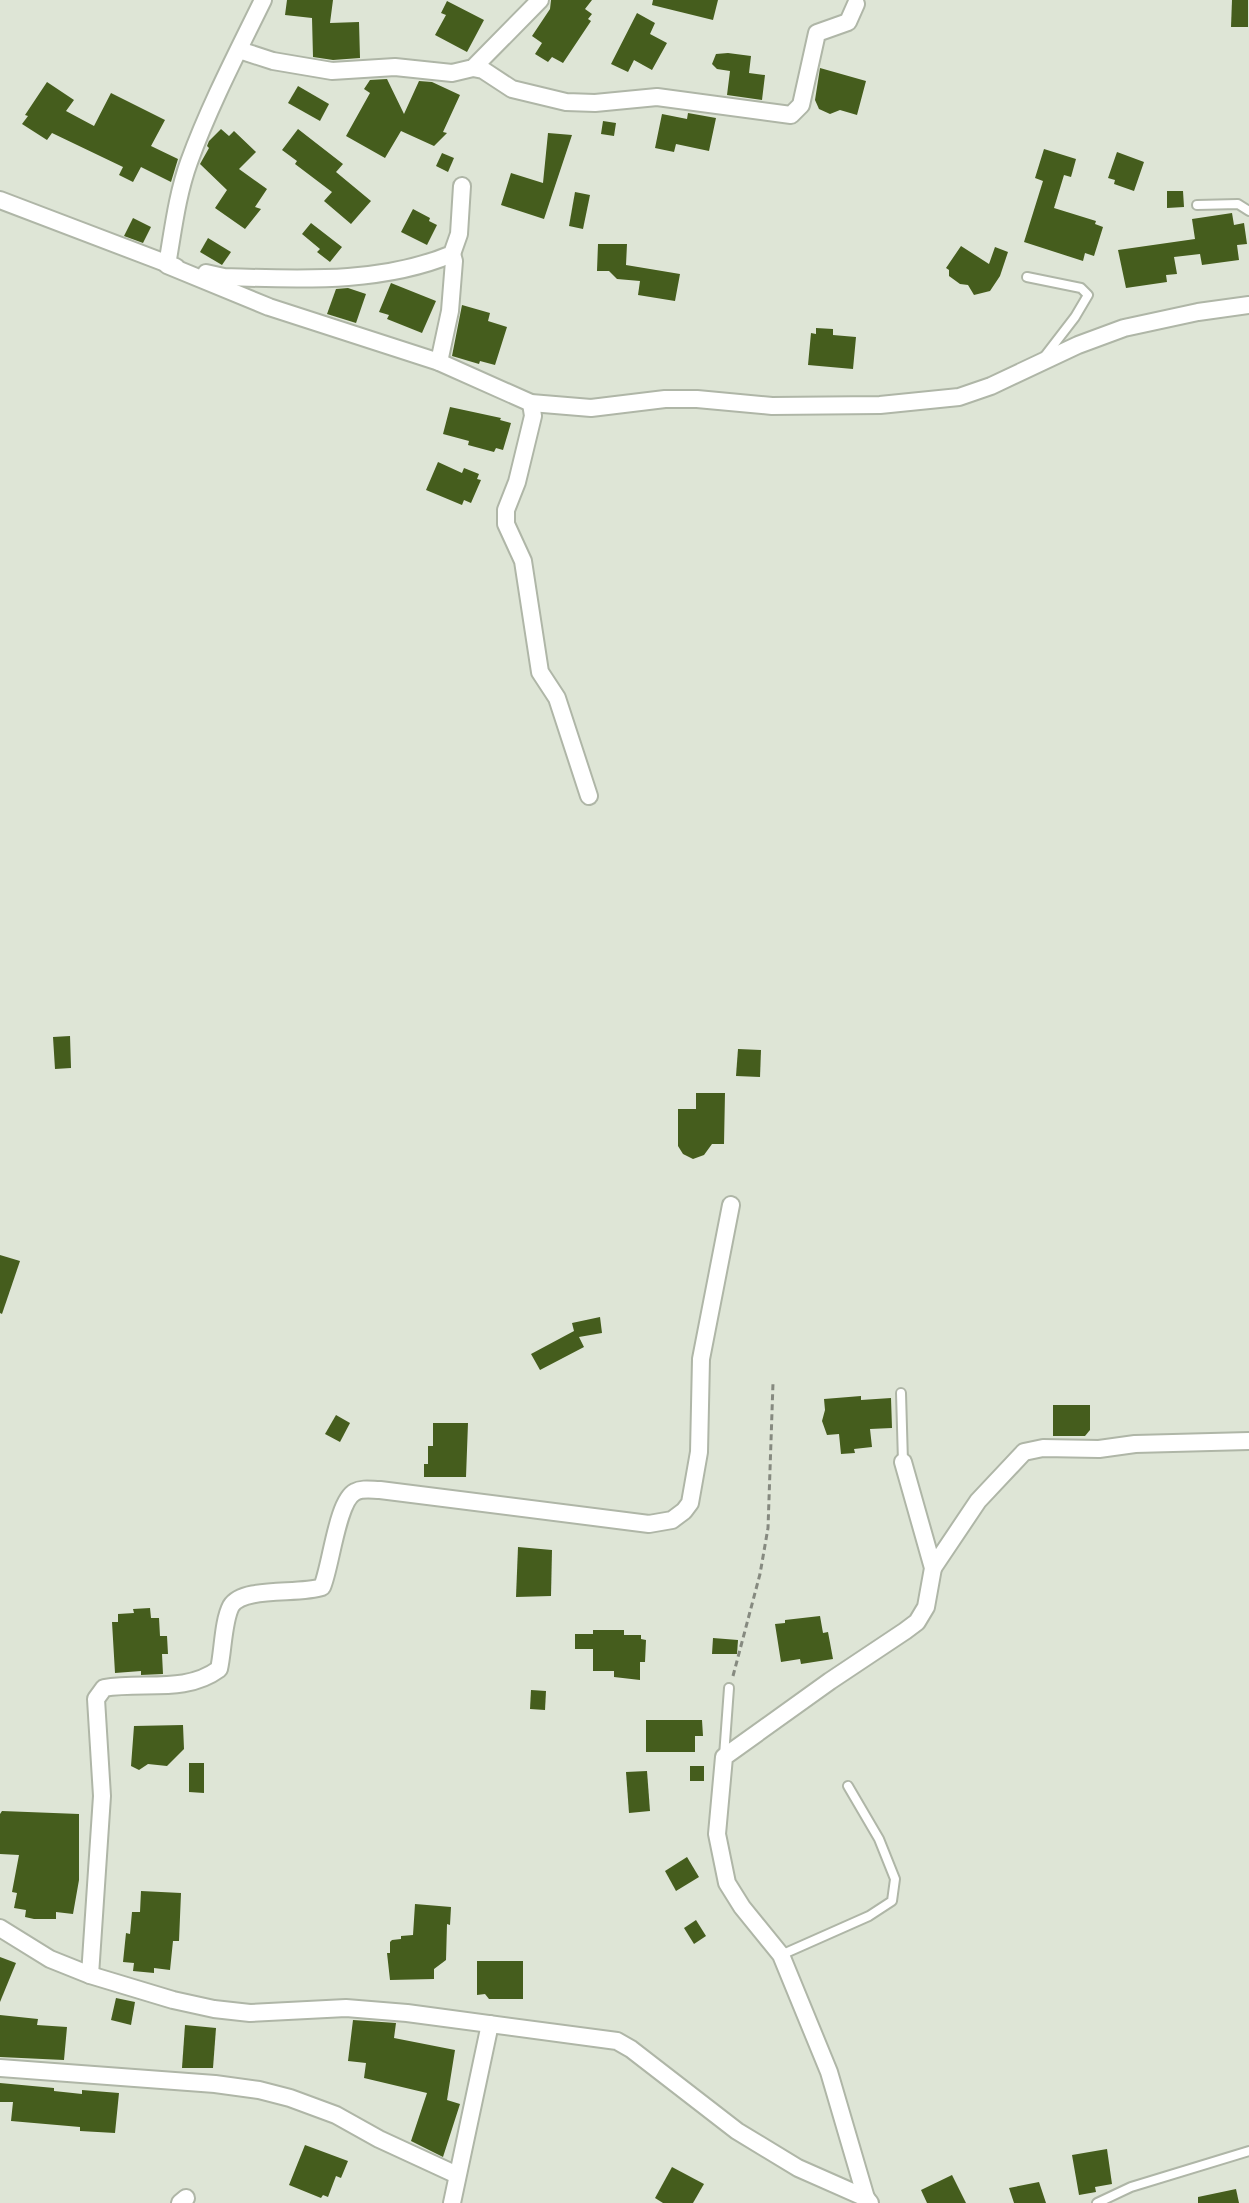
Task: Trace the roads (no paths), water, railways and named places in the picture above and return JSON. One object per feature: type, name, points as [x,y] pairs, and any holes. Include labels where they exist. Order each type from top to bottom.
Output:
[{"type":"street","points":[[167,265],[178,203],[189,164],[263,0]]},
{"type":"street","points":[[473,68],[540,0]]},
{"type":"street","points":[[239,50],[273,61],[332,71],[395,67],[452,73],[473,68],[483,70],[512,89],[566,102],[595,103],[657,97],[791,115],[801,105],[817,33],[848,22],[856,4]]},
{"type":"street","points":[[439,362],[450,311],[452,254],[459,234],[462,186]]},
{"type":"street","points":[[0,200],[269,307],[439,362],[531,403],[591,408],[665,399],[772,406],[921,403],[959,397],[991,386],[1124,328],[1249,305]]},
{"type":"street","points":[[167,265],[224,277],[349,277],[401,269],[452,254]]},
{"type":"street","points":[[531,403],[533,416],[517,482],[506,510],[506,524],[523,561],[540,672],[557,698],[589,796]]},
{"type":"street","points":[[90,1975],[102,1796],[95,1710],[96,1699],[104,1688],[189,1684],[219,1669],[228,1615],[232,1604],[243,1595],[310,1591],[322,1587],[344,1507],[350,1494],[358,1490],[380,1490],[649,1524],[672,1520],[684,1511],[690,1503],[699,1452],[701,1359],[731,1205]]},
{"type":"street","points":[[868,2201],[829,2072],[781,1955],[742,1907],[727,1883],[717,1834],[724,1757],[917,1622],[926,1607],[933,1568],[978,1501],[1017,1457],[1032,1449],[1099,1449],[1135,1444],[1249,1441]]},
{"type":"street","points":[[903,1462],[933,1568]]},
{"type":"street","points":[[0,1928],[50,1959],[90,1975],[173,2000],[250,2013],[346,2008],[617,2041],[737,2131],[798,2168],[868,2201]]},
{"type":"street","points":[[452,2203],[490,2024]]},
{"type":"street","points":[[0,2068],[259,2090],[336,2115],[457,2175]]},
{"type":"lane","points":[[1197,205],[1238,204],[1249,211]]},
{"type":"lane","points":[[1027,277],[1081,288],[1088,295],[1039,363]]},
{"type":"lane","points":[[901,1393],[903,1462]]},
{"type":"lane","points":[[724,1757],[729,1688]]},
{"type":"lane","points":[[781,1955],[869,1916],[892,1901],[895,1879],[879,1839],[848,1786]]},
{"type":"lane","points":[[1097,2203],[1131,2187],[1249,2151]]}]
